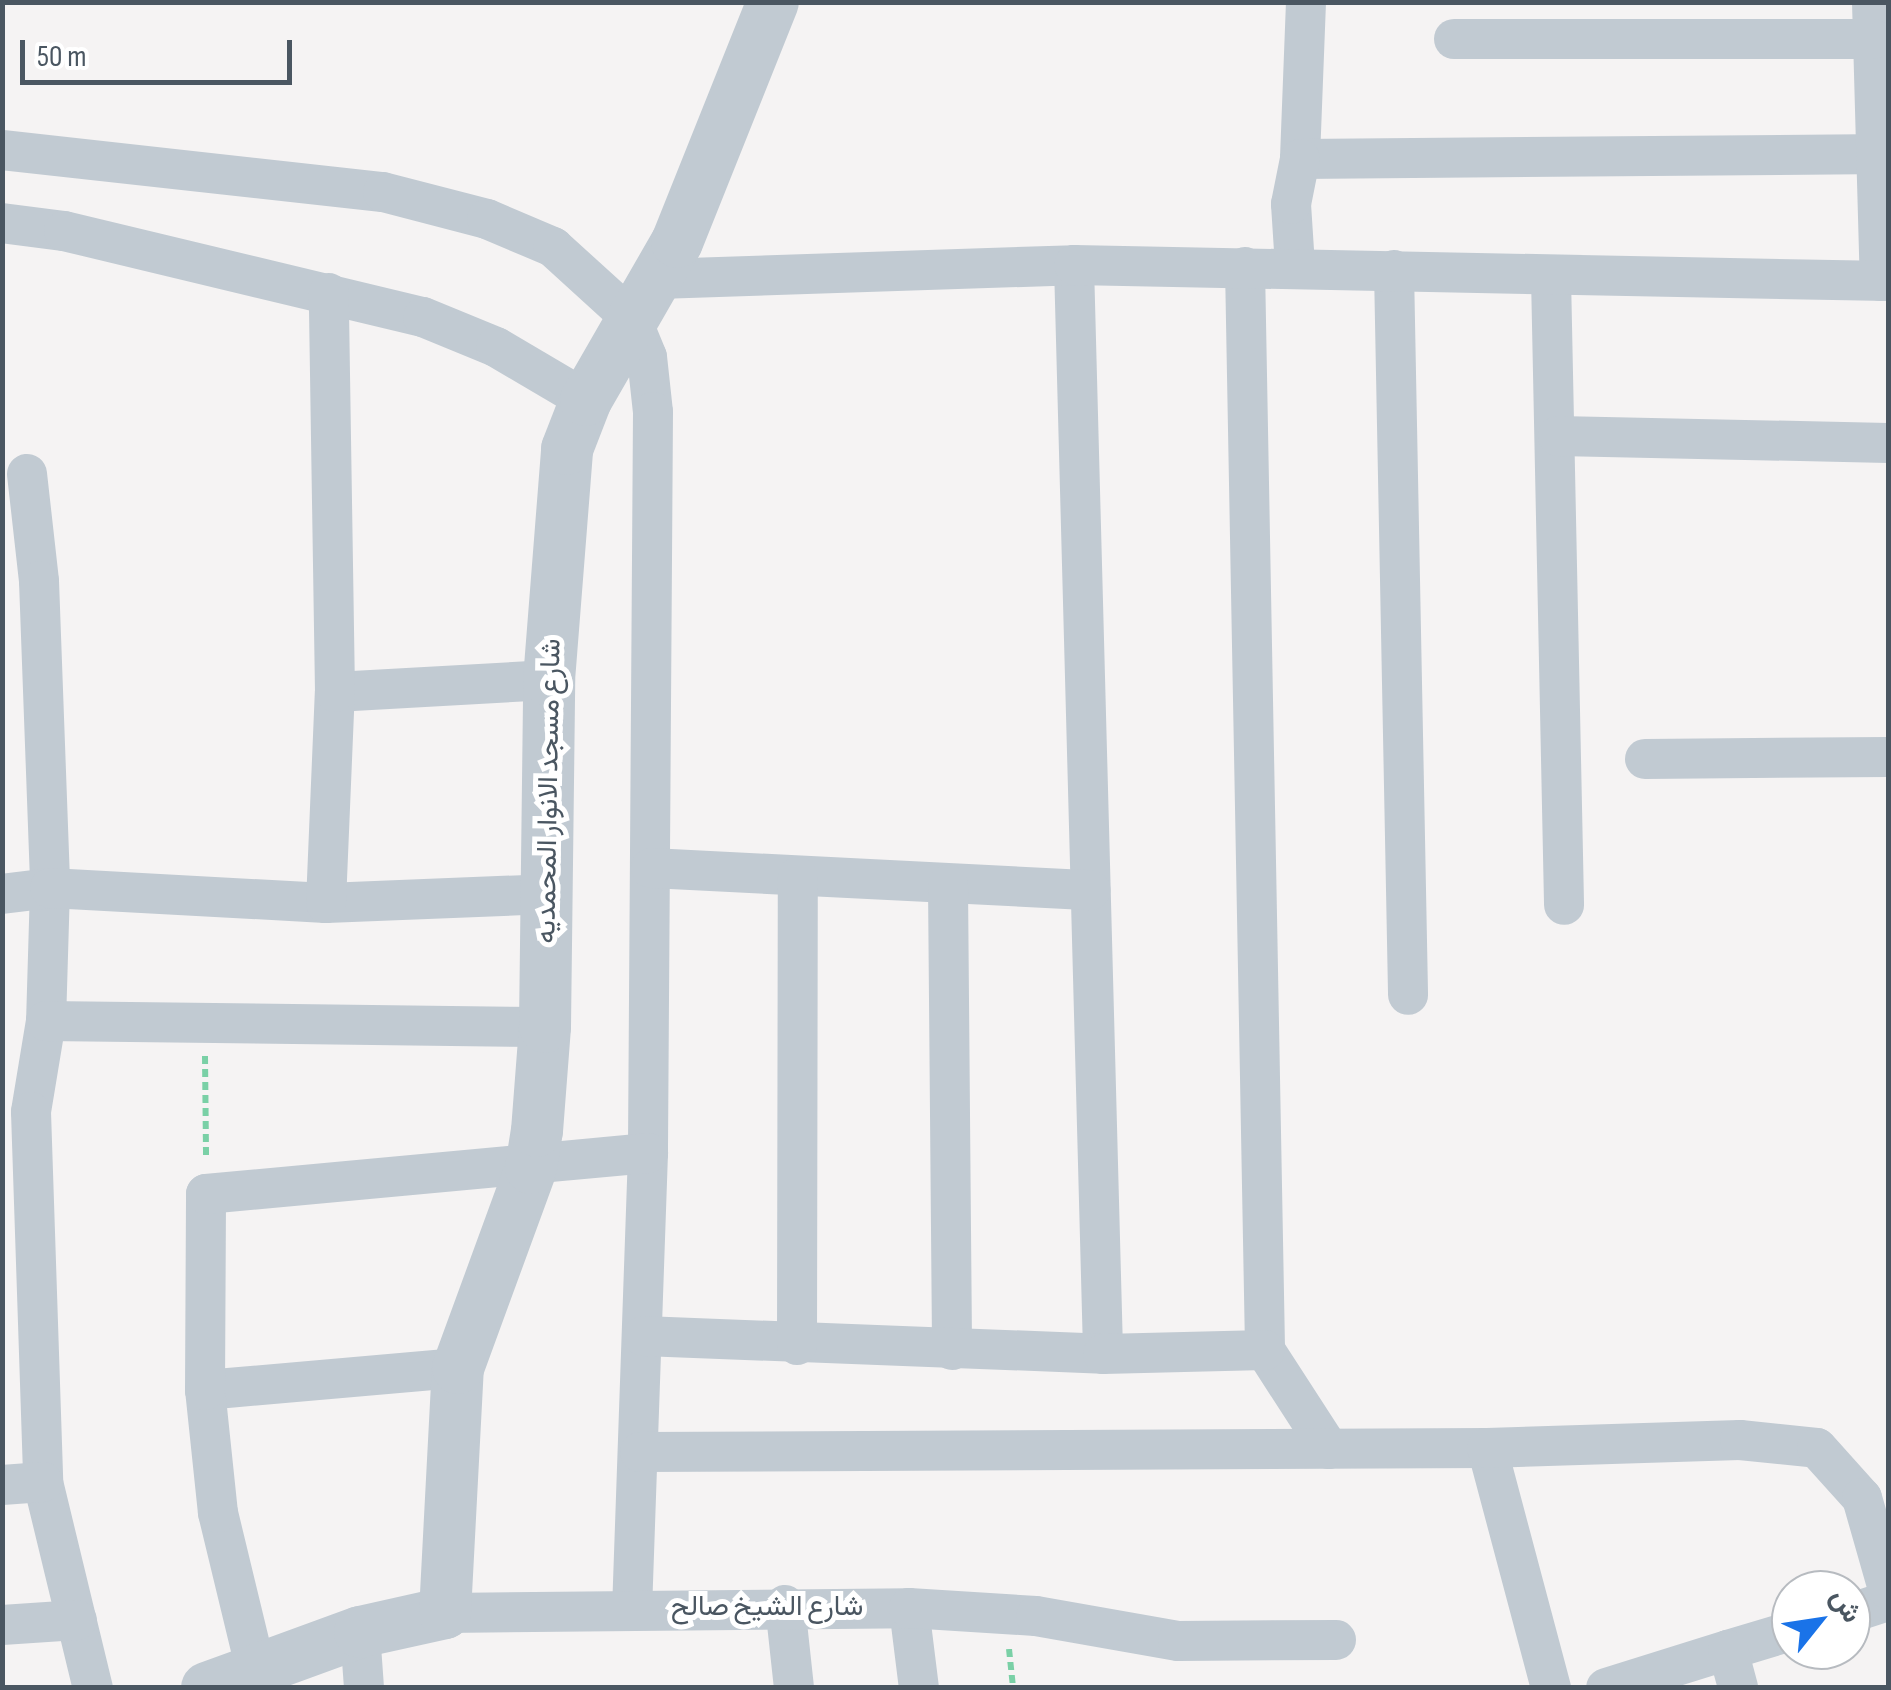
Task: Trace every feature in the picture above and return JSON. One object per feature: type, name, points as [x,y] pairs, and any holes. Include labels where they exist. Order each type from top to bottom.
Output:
[{"type":"street","name":"شارع مسجد الانوار المحمديه","points":[[444,1612],[458,1368],[532,1168],[545,1027],[549,680],[559,496],[567,449],[586,400],[644,298],[773,2]]},
{"type":"street","points":[[1295,266],[1291,204],[1300,159],[1306,2]]},
{"type":"street","points":[[2,150],[383,192],[487,219],[553,247],[644,298],[1074,264],[1884,281],[1884,154],[1873,21],[1454,40]]},
{"type":"street","points":[[1300,159],[1884,154]]},
{"type":"street","points":[[2,224],[64,231],[422,317],[478,340],[586,400]]},
{"type":"street","points":[[1074,264],[1103,1354]]},
{"type":"street","points":[[1245,266],[1265,1350],[1330,1449]]},
{"type":"street","points":[[1394,270],[1408,995]]},
{"type":"street","points":[[1551,277],[1558,436],[1564,905]]},
{"type":"street","points":[[326,903],[335,692],[329,293]]},
{"type":"street","points":[[632,1606],[648,1153],[651,868],[653,412],[644,298]]},
{"type":"street","points":[[1558,436],[1888,443]]},
{"type":"street","points":[[27,474],[40,581],[50,888],[46,1021],[17,1113],[43,1482],[93,1688]]},
{"type":"street","points":[[335,692],[549,680]]},
{"type":"street","points":[[1645,759],[1888,757]]},
{"type":"street","points":[[651,868],[1090,890]]},
{"type":"street","points":[[797,1345],[798,877]]},
{"type":"street","points":[[948,885],[952,1350]]},
{"type":"street","points":[[2,894],[50,888],[326,903],[546,894]]},
{"type":"street","points":[[46,1021],[545,1027]]},
{"type":"street","points":[[256,1670],[218,1513],[205,1390],[206,1194],[532,1168],[648,1153]]},
{"type":"street","points":[[643,1336],[1103,1354],[1265,1350]]},
{"type":"street","points":[[205,1390],[458,1368]]},
{"type":"street","points":[[640,1452],[1487,1448],[1740,1440],[1817,1448],[1862,1498],[1888,1589]]},
{"type":"street","points":[[1487,1448],[1551,1688]]},
{"type":"street","points":[[2,1485],[43,1482]]},
{"type":"street","points":[[785,1605],[794,1688]]},
{"type":"street","name":"شارع الشيخ صالح","points":[[206,1688],[360,1632],[444,1612],[632,1606],[909,1608],[1036,1616],[1178,1641],[1336,1640]]},
{"type":"street","points":[[909,1608],[920,1688]]},
{"type":"street","points":[[2,1626],[78,1620]]},
{"type":"street","points":[[360,1632],[364,1688]]},
{"type":"street","points":[[1606,1688],[1733,1669],[1771,1644]]},
{"type":"path","points":[[204,1025],[206,1194]]}]
